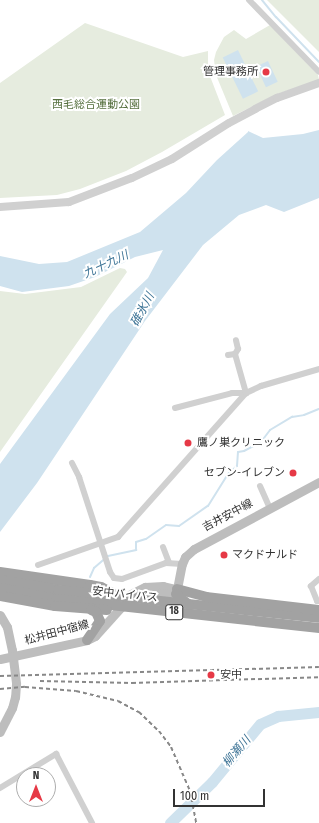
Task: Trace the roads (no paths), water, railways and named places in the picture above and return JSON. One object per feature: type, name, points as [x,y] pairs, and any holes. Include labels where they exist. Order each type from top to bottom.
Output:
[{"type":"highway","points":[[0,572],[101,587],[125,599]]},
{"type":"highway","name":"安中バイパス","points":[[0,580],[57,594]]},
{"type":"highway","name":"安中バイパス","points":[[0,588],[293,620],[319,618]]},
{"type":"highway","points":[[177,591],[206,597],[319,610]]},
{"type":"highway","points":[[177,591],[207,619],[228,625],[319,634]]},
{"type":"highway","points":[[0,596],[55,606],[91,610],[119,609]]},
{"type":"highway","points":[[245,626],[246,602]]},
{"type":"highway","points":[[87,640],[100,621],[96,612],[91,610]]},
{"type":"highway","name":"安中バイパス","points":[[293,620],[319,628]]},
{"type":"main road","name":"吉井安中線","points":[[177,591],[182,564],[190,553],[199,545],[319,482]]},
{"type":"main road","name":"松井田中宿線","points":[[0,659],[87,640],[95,636],[102,630],[125,599],[134,591],[145,587],[163,586],[177,591]]},
{"type":"main road","name":"松井田中宿線","points":[[119,609],[134,598],[144,594],[177,591]]},
{"type":"main road","name":"松井田中宿線","points":[[0,615],[7,628],[15,674],[15,697],[10,715],[0,732]]},
{"type":"street","points":[[249,0],[319,72]]},
{"type":"street","points":[[0,207],[53,205],[82,198],[132,178],[172,159],[232,121],[276,98],[319,83]]},
{"type":"street","points":[[236,340],[238,349],[235,354],[246,392]]},
{"type":"street","points":[[228,355],[235,354]]},
{"type":"street","points":[[175,408],[232,393],[246,392],[261,386],[319,369]]},
{"type":"street","points":[[38,565],[118,537],[246,392]]},
{"type":"street","points":[[72,463],[79,477],[111,575],[116,579],[129,577],[169,563],[182,564]]},
{"type":"street","points":[[260,486],[270,508]]},
{"type":"street","points":[[163,547],[169,563]]},
{"type":"street","points":[[319,579],[311,586],[317,601],[319,601]]},
{"type":"street","points":[[168,615],[177,591]]},
{"type":"street","points":[[0,788],[56,754],[92,823]]},
{"type":"water","points":[[238,50],[258,91],[243,99],[223,57]]},
{"type":"water","points":[[268,61],[278,82],[266,87],[256,66]]},
{"type":"water","points":[[319,130],[319,198],[284,212],[266,205],[239,215],[203,245],[145,321],[37,483],[0,532],[0,464],[110,314],[148,278],[163,250],[135,257],[95,277],[69,286],[22,292],[0,286],[0,256],[39,264],[67,262],[140,232],[186,193],[217,160],[248,131],[263,138],[303,134]]},
{"type":"waterway","points":[[262,0],[319,62]]},
{"type":"waterway","points":[[90,577],[94,568],[108,556],[136,550],[136,542],[146,539],[166,525],[179,526],[208,506],[228,474],[237,466],[238,452],[244,451],[261,442],[270,430],[292,417],[304,415],[319,409]]},
{"type":"waterway","name":"柳瀬川","points":[[170,823],[212,782],[260,724],[278,716],[319,712]]},
{"type":"railway","points":[[0,676],[319,667]]},
{"type":"railway","points":[[40,681],[132,683],[319,677]]},
{"type":"railway","points":[[0,689],[25,687],[76,691],[118,701],[139,712],[159,731],[171,747],[190,791],[196,823]]},
{"type":"place","name":"管理事務所","points":[[266,72]]},
{"type":"place","name":"鷹ノ巣クリニック","points":[[188,443]]},
{"type":"place","name":"セブン-イレブン","points":[[293,473]]},
{"type":"place","name":"マクドナルド","points":[[224,555]]},
{"type":"place","name":"安中","points":[[211,675]]},
{"type":"park label","name":"西毛総合運動公園","points":[[96,105]]},
{"type":"water label","name":"九十九川","points":[[106,265]]},
{"type":"water label","name":"碓氷川","points":[[143,310]]}]
